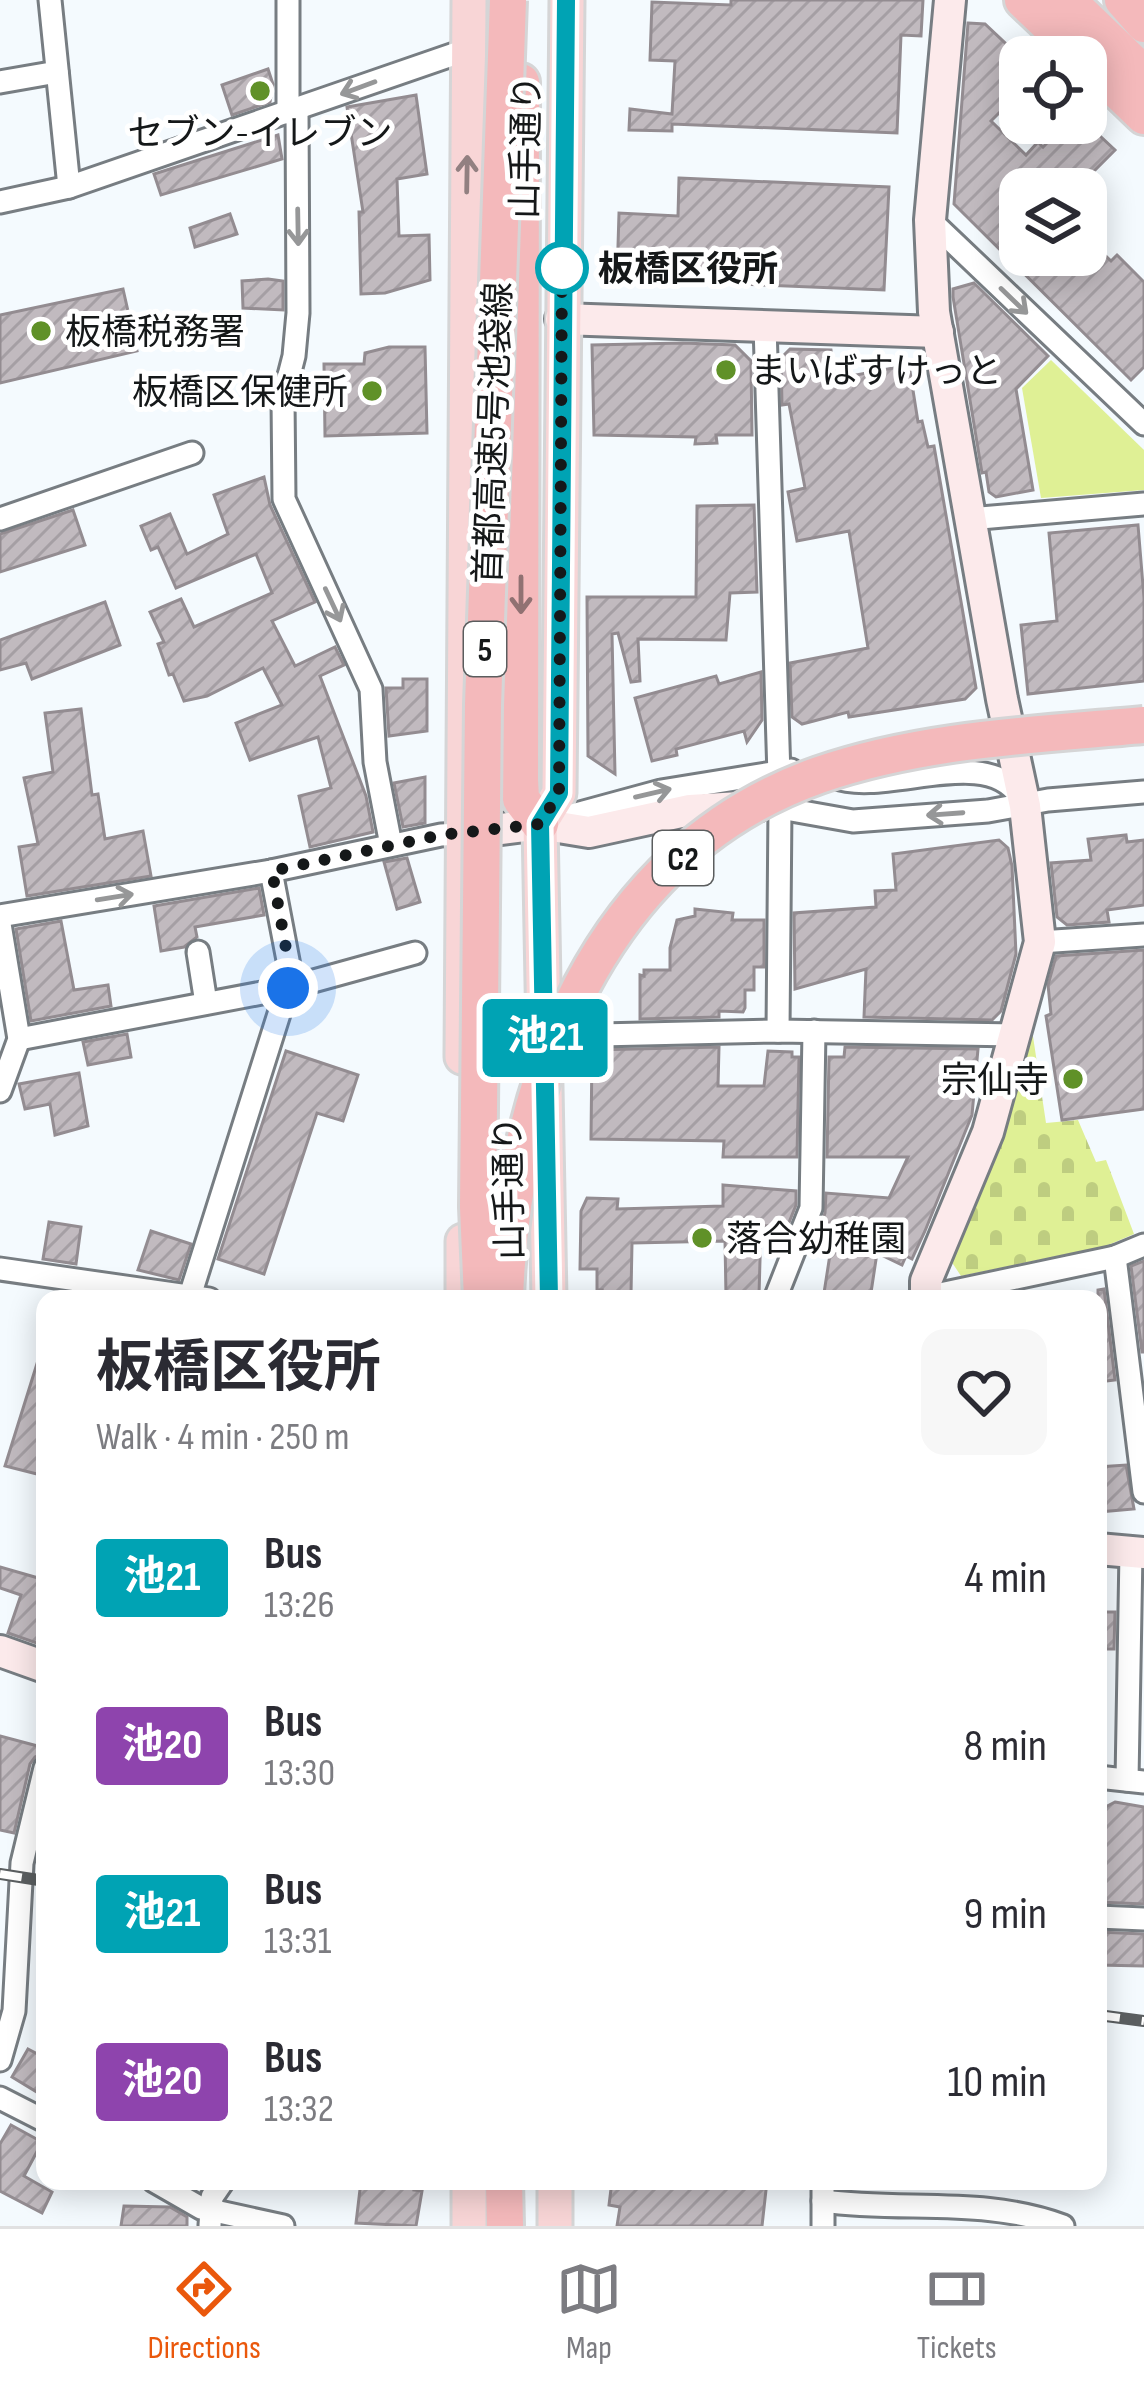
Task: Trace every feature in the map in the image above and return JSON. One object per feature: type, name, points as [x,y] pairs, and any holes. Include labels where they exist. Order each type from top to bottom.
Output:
[{"type":"highway","name":"首都高速5号池袋線","points":[[479,1290],[476,706],[504,0]]},
{"type":"highway","points":[[520,0],[524,310],[520,781],[521,799],[540,824]]},
{"type":"highway","points":[[1023,0],[1061,36]]},
{"type":"highway","points":[[1067,0],[1144,74]]},
{"type":"highway","points":[[1094,0],[1138,21]]},
{"type":"highway","points":[[1107,80],[1144,116]]},
{"type":"highway","name":"C2","points":[[509,1290],[508,1239],[520,1156],[555,1040],[604,946],[681,859],[760,802],[814,777],[863,762],[992,739],[1144,722]]},
{"type":"highway","name":"C2","points":[[510,1290],[528,1158],[565,1030],[610,948],[686,865],[764,809],[865,769],[941,754],[1144,737]]},
{"type":"highway","points":[[504,2190],[505,2226]]},
{"type":"highway","points":[[517,2190],[518,2226]]},
{"type":"main road","name":"山手通り","points":[[464,1290],[461,834],[469,0]]},
{"type":"main road","name":"山手通り","points":[[549,1290],[540,824],[559,793],[568,0]]},
{"type":"main road","points":[[469,2190],[469,2226]]},
{"type":"main road","points":[[555,2190],[555,2226]]},
{"type":"street","points":[[50,0],[69,187]]},
{"type":"street","points":[[288,0],[298,313],[281,425],[284,499],[371,689],[375,762],[391,844]]},
{"type":"street","points":[[926,1290],[988,1132],[1040,942],[1025,806],[969,519],[931,274],[930,220],[950,0]]},
{"type":"street","points":[[0,202],[69,187],[469,49]]},
{"type":"street","points":[[0,82],[57,72]]},
{"type":"street","points":[[930,220],[1144,424]]},
{"type":"street","points":[[561,320],[938,332]]},
{"type":"street","points":[[765,326],[780,808],[778,1031]]},
{"type":"street","points":[[0,519],[192,453]]},
{"type":"street","points":[[969,519],[1144,504]]},
{"type":"street","points":[[0,1091],[19,1039],[0,920],[272,871],[391,844],[540,824],[662,791],[778,770],[817,769],[926,743],[1144,722]]},
{"type":"street","points":[[817,769],[840,781],[854,782],[976,772],[999,776],[1012,785],[1025,806]]},
{"type":"street","points":[[540,824],[589,832],[690,809],[745,805],[853,821],[1144,792]]},
{"type":"street","points":[[198,1290],[291,976],[272,871]]},
{"type":"street","points":[[1040,942],[1144,935]]},
{"type":"street","points":[[198,952],[206,1003]]},
{"type":"street","points":[[19,1039],[288,988],[415,953]]},
{"type":"street","points":[[545,1036],[778,1031],[1016,1035]]},
{"type":"street","points":[[779,1290],[811,1208],[814,1031]]},
{"type":"street","points":[[962,1290],[1115,1256],[1144,1245]]},
{"type":"street","points":[[1115,1256],[1144,1492]]},
{"type":"street","points":[[0,1268],[144,1290]]},
{"type":"street","points":[[1107,1550],[1137,1552],[1136,1781]]},
{"type":"street","points":[[0,1651],[36,1664]]},
{"type":"street","points":[[0,2060],[14,2011],[22,1863],[36,1805]]},
{"type":"street","points":[[1107,1917],[1144,1919]]},
{"type":"street","points":[[0,2098],[36,2116]]},
{"type":"street","points":[[167,2190],[210,2219],[283,2226]]},
{"type":"street","points":[[210,2219],[217,2190]]},
{"type":"street","points":[[823,2226],[823,2191],[870,2208],[1002,2208],[1063,2226]]},
{"type":"green space","points":[[1051,360],[1144,450],[1144,490],[1041,498],[1022,388]]},
{"type":"green space","points":[[1031,1023],[1046,1123],[1078,1120],[1096,1162],[1106,1160],[1134,1234],[1106,1246],[961,1276],[949,1258]]},
{"type":"building","points":[[731,0],[923,0],[921,36],[901,35],[897,133],[672,124],[672,131],[629,130],[630,109],[672,114],[675,61],[650,60],[652,2],[731,5]]},
{"type":"building","points":[[968,23],[985,24],[999,37],[999,113],[991,121],[999,129],[999,144],[1015,144],[1026,155],[1036,144],[1107,143],[1115,150],[1097,168],[999,168],[999,249],[954,204]]},
{"type":"building","points":[[268,69],[273,84],[270,102],[232,115],[222,85]]},
{"type":"building","points":[[416,95],[427,174],[397,179],[399,236],[429,235],[430,280],[385,293],[361,294],[359,212],[363,212],[347,107]]},
{"type":"building","points":[[278,135],[282,159],[161,195],[154,174]]},
{"type":"building","points":[[679,178],[889,187],[884,290],[617,279],[619,213],[678,216]]},
{"type":"building","points":[[230,214],[237,234],[195,247],[190,228]]},
{"type":"building","points":[[1117,255],[1144,282],[1144,367],[1131,380],[1026,276],[1107,276],[1107,257],[1111,261]]},
{"type":"building","points":[[242,281],[283,281],[283,310],[243,308]]},
{"type":"building","points":[[974,283],[1048,356],[1016,389],[1033,490],[996,497],[989,492],[986,472],[982,473],[953,297],[953,289]]},
{"type":"building","points":[[123,289],[137,351],[0,383],[0,315]]},
{"type":"building","points":[[592,345],[735,345],[751,361],[752,435],[716,435],[717,443],[695,444],[696,437],[594,435]]},
{"type":"building","points":[[425,347],[427,433],[325,436],[324,364],[364,364],[365,353]]},
{"type":"building","points":[[790,349],[831,350],[835,379],[909,365],[918,422],[922,421],[928,447],[934,446],[976,688],[965,699],[849,717],[848,712],[802,724],[792,717],[790,663],[868,648],[849,531],[797,541],[788,492],[805,488],[789,404],[782,405],[781,358]]},
{"type":"building","points":[[264,477],[270,505],[315,602],[272,621],[295,666],[335,647],[344,665],[320,676],[366,796],[373,832],[310,847],[299,796],[331,788],[318,737],[250,760],[236,723],[282,705],[263,668],[207,696],[184,701],[173,674],[169,675],[158,644],[164,642],[150,612],[181,599],[194,627],[272,593],[256,554],[176,588],[158,547],[151,550],[141,526],[170,514],[187,554],[228,534],[214,495]]},
{"type":"building","points":[[754,505],[757,592],[730,593],[726,640],[638,639],[640,681],[631,682],[618,633],[612,634],[615,774],[588,756],[587,597],[696,597],[697,506]]},
{"type":"building","points":[[73,510],[85,545],[0,572],[0,534]]},
{"type":"building","points":[[1138,525],[1144,681],[1028,694],[1021,625],[1057,621],[1049,533]]},
{"type":"building","points":[[105,602],[120,645],[32,679],[26,663],[0,670],[0,640]]},
{"type":"building","points":[[761,672],[762,720],[747,742],[744,731],[676,749],[677,755],[652,761],[635,698],[716,676],[719,684]]},
{"type":"building","points":[[403,679],[427,679],[427,731],[389,736],[386,688],[403,688]]},
{"type":"building","points":[[81,709],[92,795],[98,794],[105,839],[143,831],[151,876],[27,896],[19,847],[38,844],[24,778],[53,772],[45,713]]},
{"type":"building","points":[[425,777],[425,823],[403,827],[394,783]]},
{"type":"building","points":[[1126,835],[1127,842],[1144,840],[1144,905],[1107,910],[1109,922],[1067,925],[1057,917],[1051,863],[1091,860],[1088,839]]},
{"type":"building","points":[[999,840],[1008,848],[1012,866],[1016,954],[1001,1011],[992,1020],[864,1017],[866,969],[795,989],[794,913],[876,907],[875,891],[896,890],[893,854]]},
{"type":"building","points":[[407,858],[420,902],[397,909],[384,862]]},
{"type":"building","points":[[259,888],[264,915],[195,927],[197,937],[184,947],[161,951],[154,906]]},
{"type":"building","points":[[695,909],[733,913],[732,920],[764,920],[764,967],[754,967],[754,990],[745,990],[743,1012],[640,1019],[640,975],[644,976],[644,970],[670,970],[677,920],[695,916]]},
{"type":"building","points":[[61,921],[74,990],[108,985],[111,1006],[31,1021],[16,929]]},
{"type":"building","points":[[1144,950],[1144,1109],[1062,1120],[1046,1016],[1051,1014],[1048,985],[1056,956]]},
{"type":"building","points":[[127,1034],[131,1057],[88,1065],[83,1042]]},
{"type":"building","points":[[719,1047],[718,1086],[764,1086],[768,1051],[799,1057],[797,1157],[723,1157],[724,1141],[591,1139],[592,1050]]},
{"type":"building","points":[[845,1047],[978,1049],[972,1115],[925,1231],[912,1259],[906,1256],[902,1265],[877,1253],[871,1290],[824,1290],[831,1248],[815,1244],[826,1193],[889,1198],[908,1157],[827,1157],[829,1057],[844,1057]]},
{"type":"building","points":[[286,1051],[358,1075],[343,1121],[317,1113],[264,1274],[218,1259]]},
{"type":"building","points":[[79,1073],[88,1126],[55,1135],[50,1104],[25,1109],[19,1084]]},
{"type":"building","points":[[723,1185],[796,1191],[788,1225],[761,1226],[759,1290],[726,1290],[725,1241],[632,1243],[631,1290],[597,1290],[597,1269],[580,1269],[581,1211],[587,1198],[618,1199],[617,1209],[723,1206]]},
{"type":"building","points":[[49,1222],[81,1227],[76,1264],[43,1259]]},
{"type":"building","points":[[151,1231],[191,1244],[179,1280],[138,1270]]},
{"type":"building","points":[[1144,1261],[1144,1352],[1142,1352],[1131,1266]]},
{"type":"building","points":[[1107,1314],[1115,1380],[1107,1381]]},
{"type":"building","points":[[36,1367],[36,1474],[5,1466]]},
{"type":"building","points":[[1126,1465],[1134,1509],[1107,1511],[1107,1466]]},
{"type":"building","points":[[0,1567],[36,1577],[36,1643],[8,1633],[21,1595],[0,1588]]},
{"type":"building","points":[[1107,1612],[1115,1612],[1114,1649],[1107,1649]]},
{"type":"building","points":[[0,1736],[36,1746],[36,1757],[30,1764],[14,1833],[0,1830]]},
{"type":"building","points":[[1115,1802],[1144,1807],[1144,1904],[1107,1902],[1107,1806]]},
{"type":"building","points":[[1107,1932],[1144,1934],[1144,1966],[1107,1965]]},
{"type":"building","points":[[28,2049],[36,2053],[36,2092],[12,2077]]},
{"type":"building","points":[[11,2125],[36,2139],[36,2153],[24,2176],[36,2183],[36,2190],[52,2192],[42,2213],[0,2191],[0,2144]]},
{"type":"building","points":[[360,2190],[422,2191],[416,2226],[356,2223]]},
{"type":"building","points":[[611,2190],[766,2190],[762,2226],[617,2226],[620,2207],[609,2205]]},
{"type":"building","points":[[124,2206],[170,2207],[187,2217],[187,2226],[121,2226]]},
{"type":"railway","points":[[0,1874],[36,1880]]},
{"type":"railway","points":[[1107,2016],[1144,2021]]},
{"type":"bus line","name":"池21","points":[[549,1290],[540,824],[559,793],[566,0]]},
{"type":"place","name":"セブン-イレブン","points":[[260,91]]},
{"type":"place","name":"板橋区役所","points":[[562,268]]},
{"type":"place","name":"板橋税務署","points":[[41,331]]},
{"type":"place","name":"まいばすけっと","points":[[726,370]]},
{"type":"place","name":"板橋区保健所","points":[[372,391]]},
{"type":"place","name":"宗仙寺","points":[[1073,1079]]},
{"type":"place","name":"落合幼稚園","points":[[702,1238]]},
{"type":"route","points":[[288,988],[291,976],[272,871],[441,835],[540,824],[559,793],[562,268]]}]
